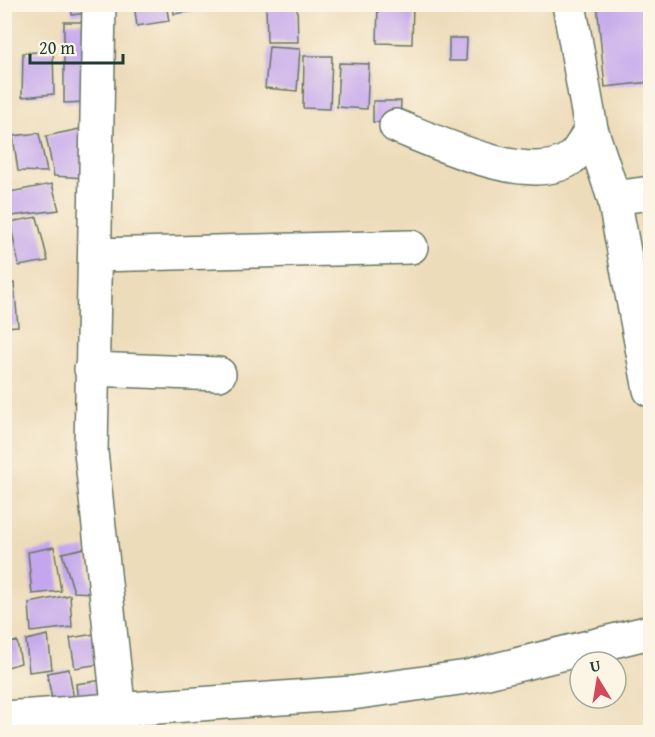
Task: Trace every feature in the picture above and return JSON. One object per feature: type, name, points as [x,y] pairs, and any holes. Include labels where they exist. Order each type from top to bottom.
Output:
[{"type":"street","points":[[99,4],[94,163],[95,255],[91,452],[120,721]]},
{"type":"street","points":[[569,4],[591,129],[614,198],[651,390]]},
{"type":"street","points":[[396,126],[464,153],[508,165],[531,167],[552,166],[573,157],[591,129]]},
{"type":"street","points":[[614,198],[651,193]]},
{"type":"street","points":[[95,255],[411,248]]},
{"type":"street","points":[[91,369],[219,374]]},
{"type":"street","points":[[4,718],[120,721],[352,693],[467,677],[651,632]]},
{"type":"building","points":[[71,4],[93,4],[94,12],[72,15]]},
{"type":"building","points":[[134,4],[166,4],[169,21],[137,26]]},
{"type":"building","points":[[173,4],[199,4],[200,10],[174,14]]},
{"type":"building","points":[[206,4],[245,4],[245,6],[206,10]]},
{"type":"building","points":[[266,4],[297,4],[298,42],[267,42]]},
{"type":"building","points":[[378,4],[413,4],[412,44],[377,43]]},
{"type":"building","points":[[597,4],[650,4],[650,82],[605,87]]},
{"type":"building","points":[[64,22],[85,22],[86,102],[64,103]]},
{"type":"building","points":[[449,38],[467,38],[466,61],[449,61]]},
{"type":"building","points":[[4,39],[7,39],[10,75],[4,76]]},
{"type":"building","points":[[269,47],[300,49],[297,91],[265,88]]},
{"type":"building","points":[[53,51],[54,94],[22,97],[23,53]]},
{"type":"building","points":[[304,56],[332,56],[330,109],[303,108]]},
{"type":"building","points":[[339,63],[369,64],[367,109],[337,107]]},
{"type":"building","points":[[373,101],[401,101],[400,123],[373,122]]},
{"type":"building","points":[[80,129],[85,178],[54,176],[46,136]]},
{"type":"building","points":[[39,133],[47,172],[18,171],[13,136]]},
{"type":"building","points":[[52,184],[59,210],[4,217],[4,193]]},
{"type":"building","points":[[37,217],[48,261],[19,266],[10,222]]},
{"type":"building","points":[[14,283],[18,326],[4,327],[4,284]]},
{"type":"building","points":[[54,547],[61,591],[32,594],[28,552]]},
{"type":"building","points":[[85,548],[93,593],[74,592],[62,553]]},
{"type":"building","points":[[70,595],[72,627],[31,632],[29,603]]},
{"type":"building","points":[[4,615],[9,635],[4,636]]},
{"type":"building","points":[[106,632],[107,663],[75,668],[70,638]]},
{"type":"building","points":[[48,635],[52,669],[29,672],[26,640]]},
{"type":"building","points":[[17,641],[21,663],[4,668],[4,645]]},
{"type":"building","points":[[69,669],[75,707],[54,710],[47,673]]},
{"type":"building","points":[[103,680],[108,705],[79,710],[76,684]]}]
